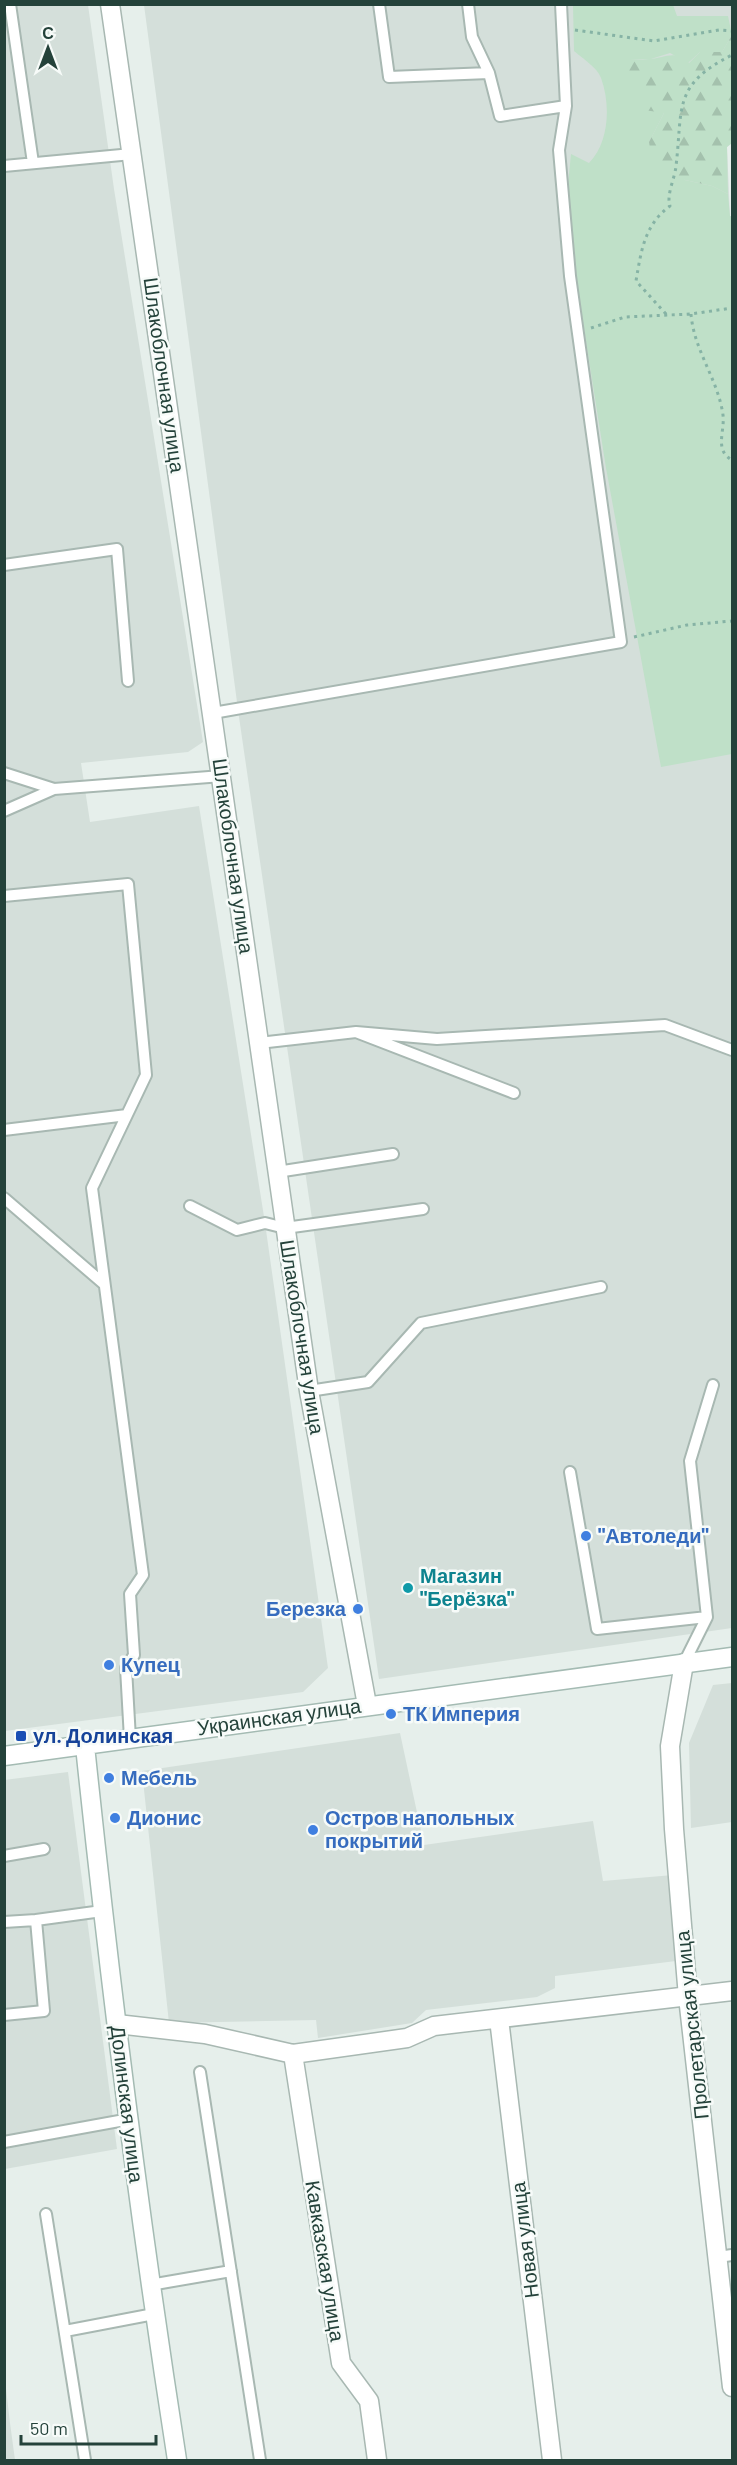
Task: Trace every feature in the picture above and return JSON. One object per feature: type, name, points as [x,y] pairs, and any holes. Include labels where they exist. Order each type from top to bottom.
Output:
[{"type":"street","name":"Шлакоблочная улица","points":[[110,4],[309,1391],[367,1705]]},
{"type":"street","name":"Украинская улица","points":[[4,1756],[732,1657]]},
{"type":"street","name":"Пролетарская улица","points":[[684,1663],[670,1746],[688,1997],[725,2256],[732,2387]]},
{"type":"street","name":"Долинская улица","points":[[85,1746],[102,1911],[150,2285],[177,2460]]},
{"type":"street","points":[[117,2024],[205,2034],[293,2054],[407,2038],[434,2026],[732,1991]]},
{"type":"street","name":"Новая улица","points":[[499,2019],[552,2460]]},
{"type":"street","name":"Кавказская улица","points":[[293,2054],[341,2363],[369,2401],[377,2460]]},
{"type":"lane","points":[[10,4],[33,163]]},
{"type":"lane","points":[[380,4],[389,77],[489,73]]},
{"type":"lane","points":[[468,4],[472,37],[489,73],[500,116],[566,106]]},
{"type":"lane","points":[[213,713],[621,642],[578,332],[559,150],[566,106],[561,4]]},
{"type":"lane","points":[[4,166],[132,154]]},
{"type":"lane","points":[[4,565],[117,549],[128,681]]},
{"type":"lane","points":[[4,773],[54,789]]},
{"type":"lane","points":[[4,811],[54,789],[222,776]]},
{"type":"lane","points":[[4,896],[128,884],[146,1076],[92,1188],[143,1575],[130,1594],[134,1655],[126,1668],[130,1739]]},
{"type":"lane","points":[[260,1043],[356,1032],[437,1039],[665,1024],[732,1050]]},
{"type":"lane","points":[[356,1032],[513,1093]]},
{"type":"lane","points":[[4,1130],[127,1115]]},
{"type":"lane","points":[[277,1172],[393,1154]]},
{"type":"lane","points":[[4,1198],[104,1284]]},
{"type":"lane","points":[[190,1206],[237,1230],[265,1223],[285,1228],[423,1209]]},
{"type":"lane","points":[[309,1391],[368,1382],[421,1323],[601,1287]]},
{"type":"lane","points":[[684,1663],[707,1617],[690,1461],[714,1385]]},
{"type":"lane","points":[[570,1472],[597,1629],[707,1617]]},
{"type":"lane","points":[[4,1856],[44,1850]]},
{"type":"lane","points":[[4,1922],[102,1911]]},
{"type":"lane","points":[[4,2015],[44,2011],[36,1920]]},
{"type":"lane","points":[[200,2072],[260,2460]]},
{"type":"lane","points":[[4,2142],[130,2119]]},
{"type":"lane","points":[[46,2214],[85,2460]]},
{"type":"lane","points":[[150,2285],[231,2271]]},
{"type":"lane","points":[[65,2331],[154,2314]]},
{"type":"path","points":[[562,27],[654,41],[719,30],[732,31]]},
{"type":"path","points":[[666,314],[636,281],[642,249],[647,231],[670,206],[667,200],[676,165],[679,113],[683,98],[697,78],[732,55]]},
{"type":"path","points":[[578,332],[625,317],[691,314],[732,308]]},
{"type":"path","points":[[691,314],[693,335],[715,386],[723,416],[720,443],[726,456],[732,460]]},
{"type":"path","points":[[621,642],[687,625],[732,621]]},
{"type":"shaded area","points":[[4,5],[88,5],[114,189],[203,742],[188,752],[81,763],[90,822],[199,806],[265,1223],[328,1668],[303,1692],[5,1731]]},
{"type":"shaded area","points":[[144,5],[732,5],[732,143],[727,147],[730,216],[732,217],[732,1628],[379,1679],[239,717]]},
{"type":"shaded area","points":[[732,1683],[732,1822],[691,1828],[689,1743],[713,1685]]},
{"type":"shaded area","points":[[400,1733],[424,1845],[593,1821],[603,1881],[673,1875],[684,1960],[555,1976],[555,1988],[537,1997],[426,2010],[412,2023],[318,2038],[316,2020],[169,2023],[142,1771]]},
{"type":"shaded area","points":[[68,1772],[117,2149],[5,2169],[4,1780]]},
{"type":"shaded area","points":[[5,2380],[10,2423],[15,2460],[5,2460]]},
{"type":"green space","points":[[573,5],[673,5],[677,16],[728,16],[732,35],[722,52],[700,52],[688,63],[670,53],[651,59],[630,59],[664,113],[649,142],[685,180],[712,186],[728,194],[732,217],[732,754],[661,767],[606,468],[573,259],[567,195],[571,154],[589,163],[596,155],[604,134],[607,111],[599,74],[574,51]]},
{"type":"green space","points":[[732,35],[732,143],[727,147],[728,194],[712,186],[685,180],[653,166],[649,142],[664,113],[644,110],[640,91],[624,76],[630,59],[674,55],[689,63],[700,52],[722,52]]},
{"type":"place","name":"\"Автоледи\"","points":[[586,1536]]},
{"type":"place","name":"Магазин \"Берёзка\"","points":[[408,1588]]},
{"type":"place","name":"Березка","points":[[358,1609]]},
{"type":"place","name":"Купец","points":[[109,1665]]},
{"type":"place","name":"ТК Империя","points":[[391,1714]]},
{"type":"place","name":"ул. Долинская","points":[[21,1736]]},
{"type":"place","name":"Мебель","points":[[109,1778]]},
{"type":"place","name":"Дионис","points":[[115,1818]]},
{"type":"place","name":"Остров напольных покрытий","points":[[313,1830]]}]
